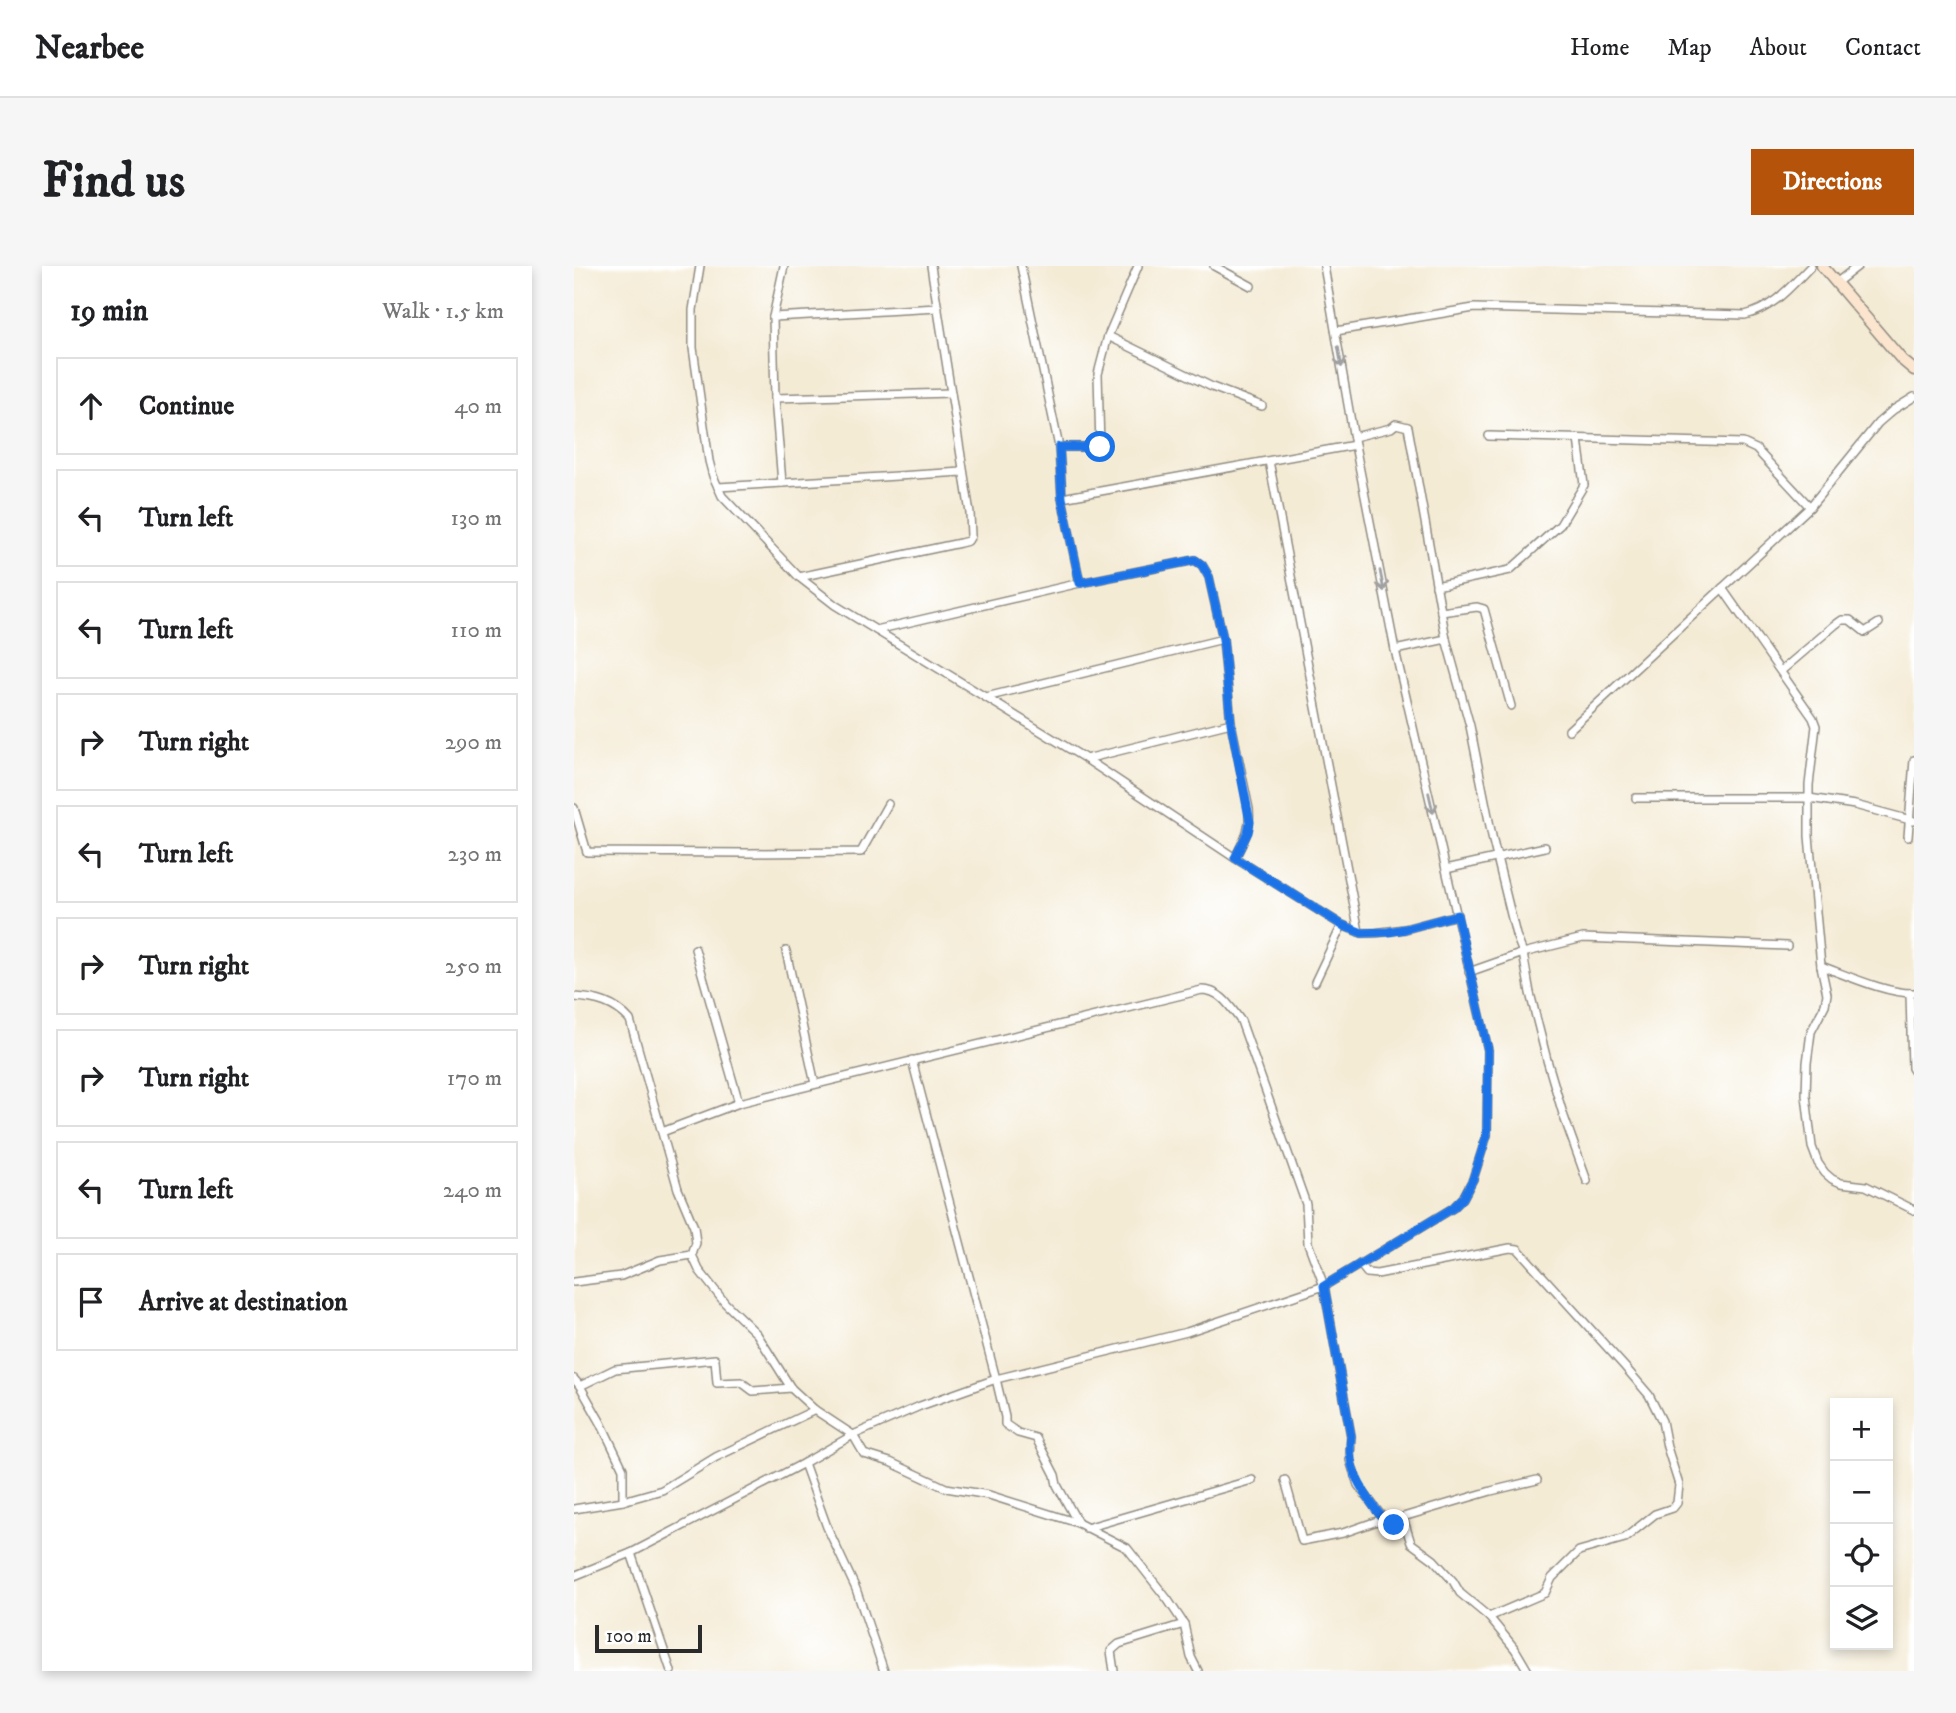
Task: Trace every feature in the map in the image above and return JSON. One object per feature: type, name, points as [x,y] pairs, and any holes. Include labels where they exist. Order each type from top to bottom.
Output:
[{"type":"street","points":[[700,266],[693,310],[693,348],[713,476],[722,496],[799,577],[875,631],[1086,759],[1342,925],[1359,932],[1388,932],[1457,915]]},
{"type":"street","points":[[782,483],[775,398],[773,317],[784,266]]},
{"type":"street","points":[[799,577],[968,541],[971,536],[931,266]]},
{"type":"street","points":[[1021,266],[1059,447],[1062,498],[1080,583]]},
{"type":"street","points":[[1059,447],[1100,447],[1098,373],[1108,336],[1138,266]]},
{"type":"street","points":[[1214,266],[1251,286]]},
{"type":"street","points":[[574,1576],[631,1553],[853,1435],[920,1406],[996,1379],[1187,1332],[1324,1286],[1453,1208],[1463,1198],[1473,1179],[1487,1135],[1488,1050],[1395,650],[1354,441],[1324,266]]},
{"type":"street","points":[[1336,331],[1474,308],[1745,315],[1759,312],[1774,302],[1811,266]]},
{"type":"street","points":[[1822,266],[1902,360],[1914,370]]},
{"type":"street","points":[[1836,283],[1858,266]]},
{"type":"street","points":[[773,317],[938,308]]},
{"type":"street","points":[[1108,336],[1212,387],[1262,406]]},
{"type":"street","points":[[775,398],[951,393]]},
{"type":"street","points":[[1569,730],[1810,507],[1878,423],[1914,397]]},
{"type":"street","points":[[1062,498],[1269,461],[1354,441],[1396,424],[1408,428],[1446,639],[1469,726],[1497,857],[1523,953],[1547,1060],[1587,1181]]},
{"type":"street","points":[[1489,436],[1743,443],[1756,449],[1810,507]]},
{"type":"street","points":[[1436,586],[1510,570],[1560,525],[1584,485],[1577,439]]},
{"type":"street","points":[[1269,461],[1359,932]]},
{"type":"street","points":[[718,487],[963,472]]},
{"type":"street","points":[[875,631],[1080,583],[1195,560],[1202,565],[1209,577],[1223,639],[1231,723],[1250,822],[1235,858]]},
{"type":"street","points":[[1723,587],[1782,671],[1816,726],[1809,798],[1809,836],[1821,966],[1827,995],[1811,1032],[1806,1095],[1812,1147],[1818,1163],[1832,1179],[1866,1185],[1914,1210]]},
{"type":"street","points":[[1441,612],[1477,607],[1484,609],[1511,706]]},
{"type":"street","points":[[1782,671],[1842,620],[1850,620],[1865,632],[1879,623]]},
{"type":"street","points":[[986,697],[1223,639]]},
{"type":"street","points":[[1395,650],[1446,639]]},
{"type":"street","points":[[1086,759],[1231,723]]},
{"type":"street","points":[[1908,837],[1914,760]]},
{"type":"street","points":[[1636,798],[1809,798],[1855,805],[1911,820]]},
{"type":"street","points":[[574,808],[587,852],[861,852],[888,804]]},
{"type":"street","points":[[1446,869],[1545,847]]},
{"type":"street","points":[[1315,982],[1342,925]]},
{"type":"street","points":[[1469,972],[1523,953],[1583,938],[1787,946]]},
{"type":"street","points":[[695,949],[739,1103]]},
{"type":"street","points":[[786,951],[815,1084]]},
{"type":"street","points":[[1821,966],[1857,979],[1912,993],[1914,1071]]},
{"type":"street","points":[[662,1132],[739,1103],[1202,990],[1215,992],[1241,1021],[1306,1204],[1308,1243],[1324,1286],[1351,1436],[1350,1460],[1358,1485],[1385,1520],[1394,1525],[1405,1524],[1411,1543],[1434,1560],[1460,1593],[1489,1616],[1515,1649],[1528,1671]]},
{"type":"street","points":[[574,997],[605,1002],[631,1020],[678,1189],[694,1227],[696,1243],[692,1255],[699,1270],[717,1293],[757,1334],[791,1388],[815,1410],[853,1435],[864,1454],[890,1462],[946,1488],[989,1495],[1078,1523],[1127,1548],[1184,1625],[1191,1657],[1198,1671]]},
{"type":"street","points":[[912,1060],[996,1379],[1005,1424],[1018,1433],[1036,1438],[1055,1475],[1056,1485],[1078,1523]]},
{"type":"street","points":[[1360,1264],[1367,1273],[1377,1274],[1516,1248],[1649,1395],[1662,1421],[1679,1485],[1674,1508],[1655,1514],[1625,1538],[1579,1551],[1552,1578],[1545,1593],[1489,1616]]},
{"type":"street","points":[[574,1282],[621,1276],[660,1260],[692,1255]]},
{"type":"street","points":[[580,1386],[615,1369],[715,1359],[718,1383],[741,1382],[754,1391],[791,1388]]},
{"type":"street","points":[[574,1379],[601,1423],[623,1469],[623,1501]]},
{"type":"street","points":[[574,1509],[623,1501],[662,1490],[716,1457],[815,1410]]},
{"type":"street","points":[[804,1463],[827,1527],[867,1619],[884,1671]]},
{"type":"street","points":[[1086,1528],[1252,1480]]},
{"type":"street","points":[[1285,1480],[1302,1541],[1343,1533],[1537,1480]]},
{"type":"street","points":[[631,1553],[671,1671]]},
{"type":"street","points":[[1114,1671],[1111,1651],[1119,1644],[1184,1625]]},
{"type":"route","points":[[1100,447],[1059,447],[1062,498],[1080,583],[1195,560],[1202,565],[1209,577],[1223,639],[1231,723],[1249,809],[1248,832],[1235,858],[1342,925],[1362,933],[1405,929],[1457,915],[1488,1050],[1487,1135],[1473,1179],[1463,1198],[1453,1208],[1324,1286],[1351,1436],[1350,1460],[1358,1485],[1383,1519],[1394,1525]]}]
